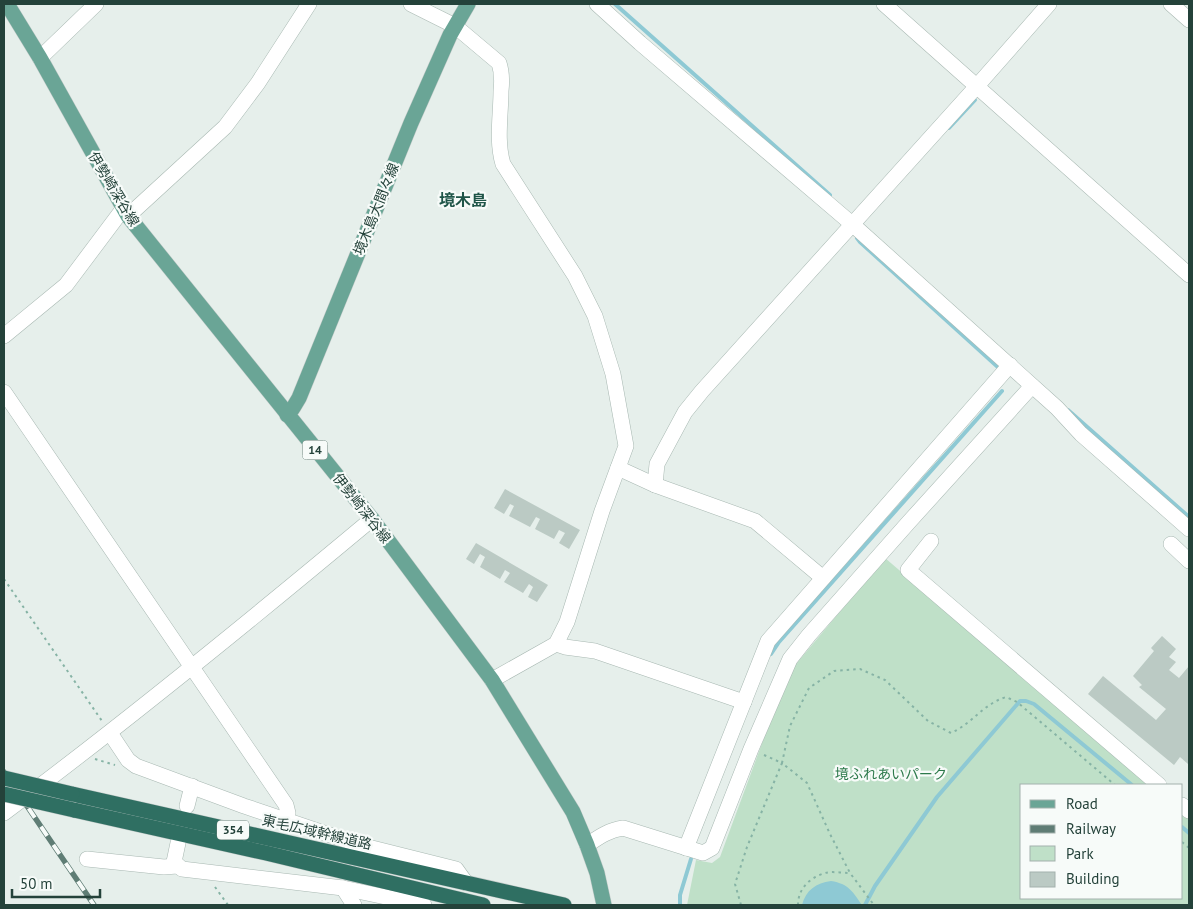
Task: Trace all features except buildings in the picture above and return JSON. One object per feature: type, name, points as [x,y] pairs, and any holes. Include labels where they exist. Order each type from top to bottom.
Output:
[{"type":"highway","name":"東毛広域幹線道路","points":[[4,778],[564,905]]},
{"type":"highway","name":"354","points":[[4,794],[257,851],[483,905]]},
{"type":"main road","name":"伊勢崎深谷線","points":[[7,4],[40,58],[126,213],[372,519],[492,680],[561,791],[587,845],[597,873],[604,905]]},
{"type":"main road","name":"境木島大間々線","points":[[287,415],[300,398],[411,123],[455,26],[468,4]]},
{"type":"street","points":[[40,58],[96,4]]},
{"type":"street","points":[[4,336],[66,285],[126,213],[225,127],[258,83],[309,4]]},
{"type":"street","points":[[411,4],[455,26],[499,64],[502,83],[499,153],[503,164],[575,276],[595,316],[613,374],[626,446],[602,511],[567,622],[556,644],[492,680]]},
{"type":"street","points":[[597,4],[852,224],[1057,408],[1081,434],[1189,529]]},
{"type":"street","points":[[884,4],[1189,275]]},
{"type":"street","points":[[655,485],[657,464],[686,412],[718,373],[1049,4]]},
{"type":"street","points":[[1171,4],[1189,20]]},
{"type":"street","points":[[686,848],[768,641],[888,507],[1010,366]]},
{"type":"street","points":[[587,845],[603,835],[623,828],[703,853],[712,848],[784,669],[798,649],[908,523],[1032,386]]},
{"type":"street","points":[[4,392],[286,804],[288,813],[286,820]]},
{"type":"street","points":[[618,468],[655,485],[755,521],[823,578]]},
{"type":"street","points":[[4,813],[193,667],[372,519]]},
{"type":"street","points":[[931,541],[908,570],[1158,784]]},
{"type":"street","points":[[1171,544],[1189,560]]},
{"type":"street","points":[[556,644],[594,651],[744,702]]},
{"type":"street","points":[[110,733],[128,760],[136,766],[360,845],[456,869],[466,883]]},
{"type":"street","points":[[187,806],[192,786]]},
{"type":"street","points":[[178,843],[174,862],[182,869],[343,888],[424,905]]},
{"type":"street","points":[[87,859],[167,868],[177,866]]},
{"type":"street","points":[[343,888],[354,905]]},
{"type":"path","points":[[4,579],[110,733]]},
{"type":"path","points":[[741,905],[735,884],[747,847],[782,763],[790,726],[809,688],[834,671],[860,670],[885,680],[928,722],[951,733],[961,728],[994,700],[1006,697],[1017,702],[1114,784]]},
{"type":"path","points":[[759,753],[782,763],[807,783],[850,873],[874,905]]},
{"type":"path","points":[[80,755],[122,767],[128,760]]},
{"type":"path","points":[[798,905],[798,899],[804,884],[826,872],[850,873]]},
{"type":"path","points":[[215,873],[214,885],[228,905]]},
{"type":"green space","name":"境ふれあいパーク","points":[[885,558],[1150,784],[1020,784],[1020,899],[1183,899],[1183,812],[1189,818],[1189,905],[687,905],[696,860],[712,863],[720,857],[764,738],[796,664]]},
{"type":"water","points":[[831,881],[846,886],[862,905],[802,905],[806,895],[812,888],[821,883]]},
{"type":"waterway","points":[[615,4],[830,195]]},
{"type":"waterway","points":[[949,128],[975,100]]},
{"type":"waterway","points":[[857,238],[1000,369]]},
{"type":"waterway","points":[[771,654],[779,642],[1002,391]]},
{"type":"waterway","points":[[1068,410],[1189,517]]},
{"type":"waterway","points":[[865,905],[875,886],[937,797],[1020,701],[1034,704],[1131,784]]},
{"type":"waterway","points":[[1183,828],[1189,833]]},
{"type":"waterway","points":[[680,905],[680,895],[691,859]]},
{"type":"railway","points":[[4,772],[94,905]]},
{"type":"district","name":"境木島","points":[[463,200]]}]
